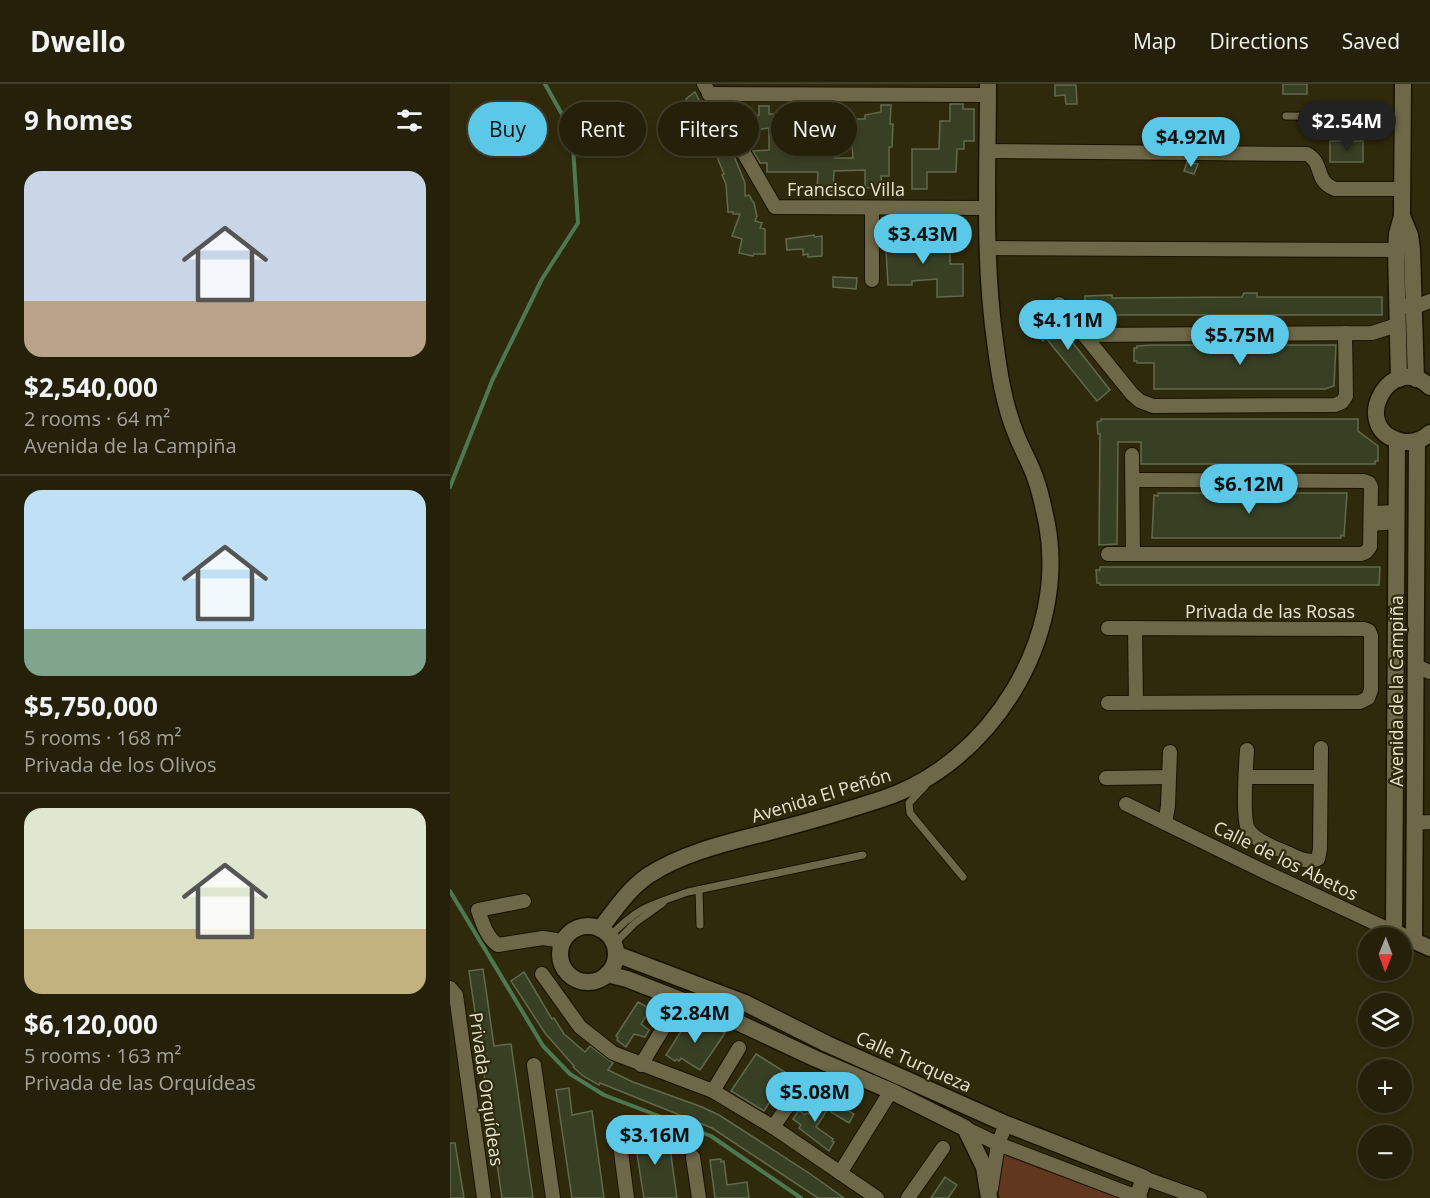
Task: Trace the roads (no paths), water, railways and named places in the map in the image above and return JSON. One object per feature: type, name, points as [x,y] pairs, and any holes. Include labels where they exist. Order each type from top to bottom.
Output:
[{"type":"street","points":[[1403,84],[1402,216],[1396,250],[1419,307],[1415,382]]},
{"type":"street","points":[[706,89],[988,89]]},
{"type":"street","name":"Francisco Villa","points":[[706,89],[776,207],[987,207]]},
{"type":"street","name":"Avenida El Peñón","points":[[610,941],[630,890],[648,876],[678,859],[711,847],[823,818],[898,794],[939,771],[966,748],[996,717],[1020,681],[1037,640],[1047,603],[1051,567],[1047,526],[1037,482],[1015,432],[1002,388],[994,340],[987,248],[988,89]]},
{"type":"street","points":[[988,151],[1307,154],[1317,163],[1320,179],[1335,189],[1402,189]]},
{"type":"street","points":[[872,208],[872,280]]},
{"type":"street","points":[[1402,216],[1410,235],[1412,250],[1405,273]]},
{"type":"street","points":[[987,248],[1396,250]]},
{"type":"street","points":[[1059,304],[1132,394],[1140,401],[1153,406],[1335,405],[1342,402],[1346,396],[1345,333]]},
{"type":"street","points":[[1086,335],[1397,333],[1419,307]]},
{"type":"street","points":[[1397,333],[1415,382]]},
{"type":"street","points":[[1415,382],[1385,387],[1375,410],[1379,425],[1397,441],[1407,443],[1424,437]]},
{"type":"street","name":"Avenida de la Campiña","points":[[1414,941],[1422,822],[1423,674],[1416,596],[1424,437]]},
{"type":"street","name":"Avenida de la Campiña","points":[[1394,927],[1397,441]]},
{"type":"street","points":[[1132,455],[1133,554]]},
{"type":"street","points":[[1108,554],[1360,554],[1366,552],[1370,547],[1371,487],[1364,481],[1133,480]]},
{"type":"street","points":[[1372,518],[1397,517]]},
{"type":"street","points":[[1396,596],[1416,596]]},
{"type":"street","name":"Privada de las Rosas","points":[[1108,628],[1364,629],[1369,631],[1371,636],[1371,690],[1368,698],[1360,702],[1108,703]]},
{"type":"street","points":[[1135,628],[1136,704]]},
{"type":"street","points":[[1371,667],[1396,667]]},
{"type":"street","points":[[1247,750],[1245,819],[1248,830],[1256,838],[1306,861],[1318,859],[1320,849],[1321,748]]},
{"type":"street","points":[[1165,823],[1170,752]]},
{"type":"street","points":[[1106,778],[1169,777]]},
{"type":"street","points":[[1246,777],[1320,777]]},
{"type":"street","name":"Calle de los Abetos","points":[[1126,804],[1383,927]]},
{"type":"street","points":[[1265,872],[1279,849]]},
{"type":"street","points":[[524,901],[478,910],[493,942],[498,945],[543,938],[562,941]]},
{"type":"street","points":[[592,927],[610,941],[613,967],[607,974],[592,982],[579,981],[565,971],[560,958],[562,941],[571,932],[579,928],[592,927]]},
{"type":"street","name":"Calle Turqueza","points":[[610,941],[745,1003],[827,1044],[1006,1124],[1200,1198]]},
{"type":"street","name":"Calle de los Abetos","points":[[1414,941],[1430,948]]},
{"type":"street","points":[[542,974],[580,1027],[613,1053],[713,1091],[773,1127],[878,1198]]},
{"type":"street","name":"Calle Turqueza","points":[[607,974],[627,979],[737,1022],[891,1091],[998,1144],[1138,1198]]},
{"type":"street","name":"Privada Orquídeas","points":[[450,988],[456,995],[484,1198]]},
{"type":"street","points":[[641,1065],[667,1022]]},
{"type":"street","points":[[713,1091],[739,1048]]},
{"type":"street","points":[[534,1065],[553,1198]]},
{"type":"street","points":[[773,1127],[806,1080]]},
{"type":"street","points":[[840,1173],[891,1091]]},
{"type":"street","points":[[989,1198],[998,1144],[1006,1124]]},
{"type":"street","points":[[965,1128],[984,1167],[989,1198]]},
{"type":"street","points":[[618,1129],[627,1198]]},
{"type":"street","points":[[908,1198],[943,1148]]},
{"type":"street","points":[[693,1157],[699,1198]]},
{"type":"street","points":[[1138,1198],[1144,1178]]},
{"type":"lane","points":[[1286,116],[1402,117]]},
{"type":"lane","points":[[939,771],[909,803],[910,813],[963,877]]},
{"type":"lane","points":[[610,941],[646,914],[673,898],[699,890],[863,855]]},
{"type":"lane","points":[[699,890],[700,925]]},
{"type":"waterway","points":[[450,487],[492,381],[542,279],[578,223],[572,132],[545,84]]},
{"type":"waterway","points":[[450,891],[543,1046],[570,1074],[604,1095],[711,1136],[801,1198]]}]
